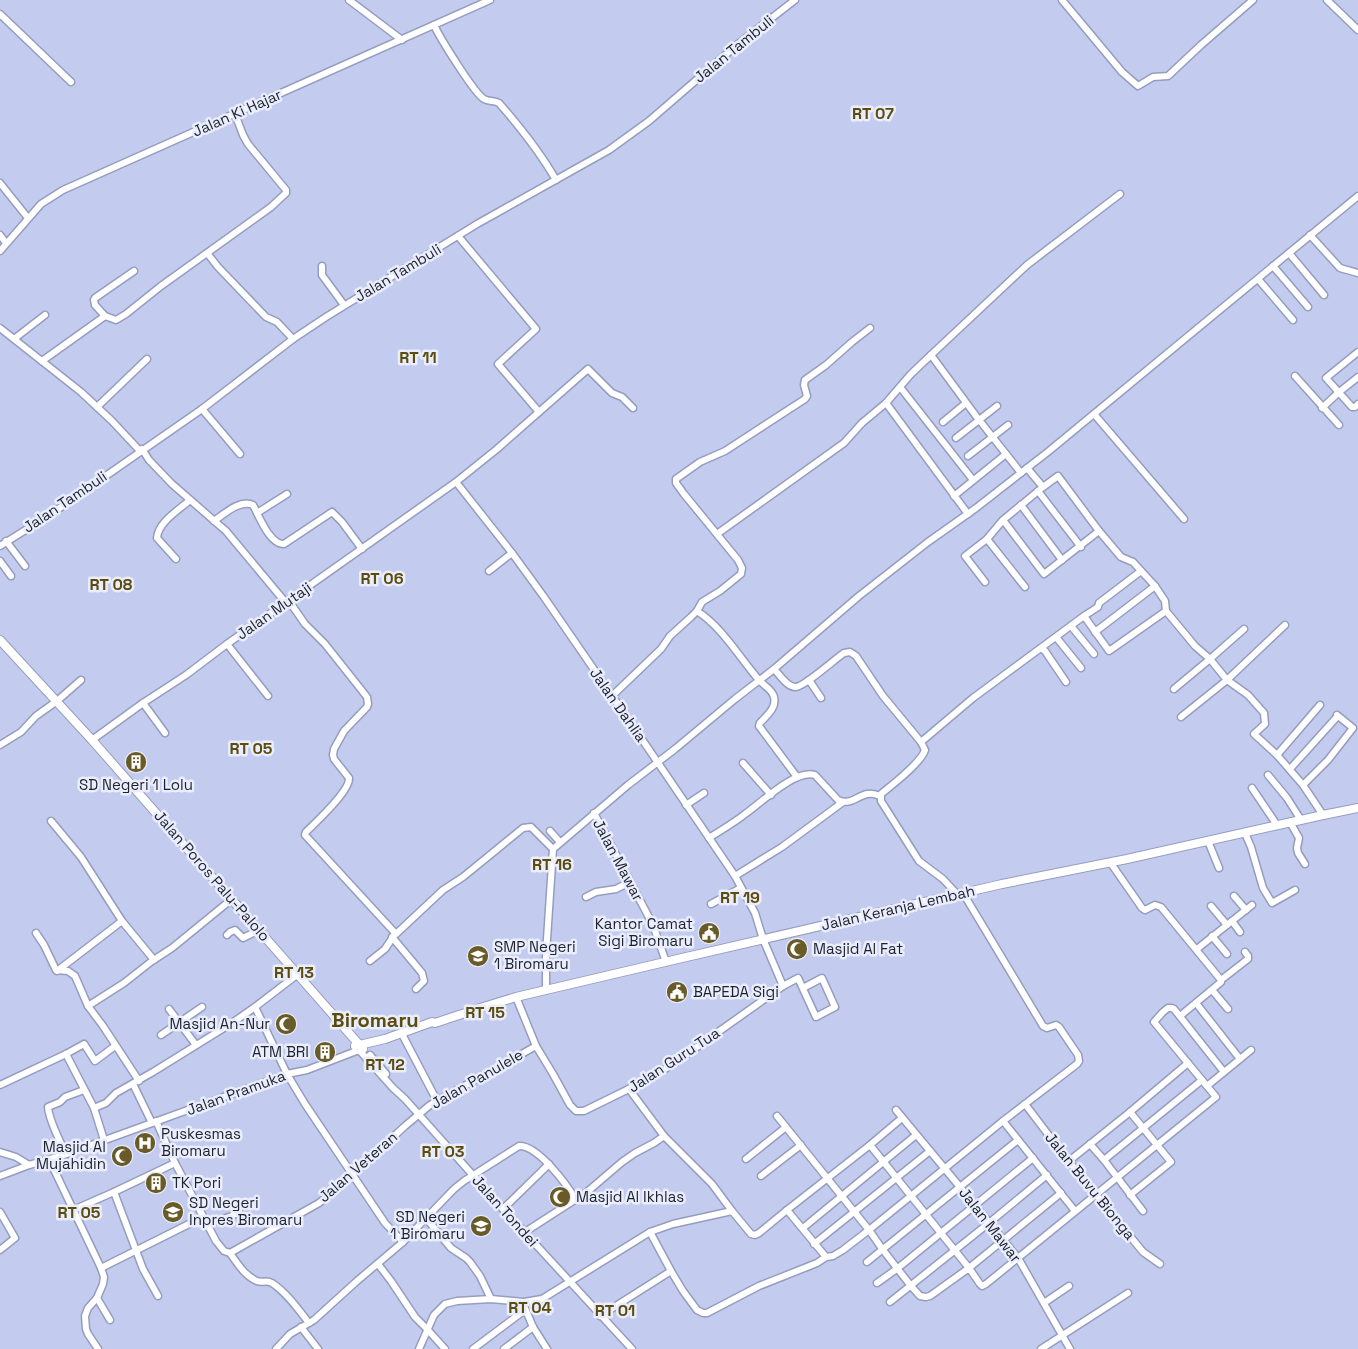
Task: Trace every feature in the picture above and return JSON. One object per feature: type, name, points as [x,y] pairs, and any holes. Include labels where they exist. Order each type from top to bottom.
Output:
[{"type":"main road","name":"Jalan Poros Palu-Palolo","points":[[0,640],[92,740],[298,974],[322,1002],[326,1010],[359,1047]]},
{"type":"main road","name":"Jalan Keranja Lembah","points":[[359,1047],[425,1024],[435,1023],[516,997],[960,894],[1245,833],[1323,814],[1358,808]]},
{"type":"main road","points":[[359,1047],[403,1036],[433,1026],[435,1023]]},
{"type":"street","points":[[349,0],[402,40]]},
{"type":"street","name":"Jalan Ki Hajar","points":[[0,250],[44,202],[63,190],[490,0]]},
{"type":"street","name":"Jalan Tambuli","points":[[0,546],[54,512],[202,409],[293,339],[344,305],[477,224],[610,150],[649,120],[738,44],[795,0]]},
{"type":"street","points":[[1062,0],[1122,72],[1138,86],[1153,77],[1168,76],[1253,0]]},
{"type":"street","points":[[1327,0],[1358,30]]},
{"type":"street","points":[[0,14],[71,82]]},
{"type":"street","points":[[434,25],[479,95],[486,100],[499,103],[546,162],[556,180]]},
{"type":"street","points":[[134,272],[95,298],[95,305],[105,316],[114,320],[119,318],[276,202],[287,191],[248,144],[235,114]]},
{"type":"street","points":[[0,183],[28,218]]},
{"type":"street","points":[[717,534],[844,443],[862,423],[886,403],[931,355],[1027,265],[1120,194]]},
{"type":"street","points":[[546,990],[546,954],[553,849],[560,842],[628,785],[774,669],[859,596],[1021,473],[1094,414],[1358,196]]},
{"type":"street","points":[[0,235],[6,243]]},
{"type":"street","points":[[1310,235],[1340,268],[1358,273]]},
{"type":"street","points":[[458,236],[536,330],[498,364],[539,412]]},
{"type":"street","points":[[207,252],[218,267],[266,317],[277,322],[293,339]]},
{"type":"street","points":[[1289,253],[1324,295]]},
{"type":"street","points":[[322,266],[322,275],[344,305]]},
{"type":"street","points":[[1273,266],[1308,307]]},
{"type":"street","points":[[1258,279],[1293,320]]},
{"type":"street","points":[[14,339],[45,315]]},
{"type":"street","points":[[42,361],[105,316]]},
{"type":"street","points":[[0,328],[73,385],[141,450],[161,473],[226,531],[305,624],[326,644],[367,697],[368,704],[344,731],[334,749],[333,755],[350,782],[342,794],[305,834],[394,935],[422,974],[424,980],[416,989]]},
{"type":"street","points":[[612,696],[697,611],[702,602],[720,591],[742,572],[740,564],[684,494],[676,483],[676,479],[700,462],[725,452],[805,399],[807,395],[804,385],[805,380],[870,328]]},
{"type":"street","points":[[1358,352],[1326,378],[1352,407],[1358,404]]},
{"type":"street","points":[[931,355],[1021,473]]},
{"type":"street","points":[[97,407],[147,359]]},
{"type":"street","name":"Jalan Mutaji","points":[[92,740],[456,482],[497,450],[588,369],[612,393],[618,394],[633,408]]},
{"type":"street","points":[[1295,376],[1339,425]]},
{"type":"street","points":[[1322,408],[1358,377]]},
{"type":"street","points":[[900,387],[973,480]]},
{"type":"street","points":[[886,403],[968,514]]},
{"type":"street","points":[[943,422],[966,403]]},
{"type":"street","points":[[956,438],[997,406]]},
{"type":"street","points":[[202,409],[240,454]]},
{"type":"street","points":[[1094,414],[1184,519]]},
{"type":"street","points":[[968,456],[1008,425]]},
{"type":"street","points":[[954,496],[1006,454]]},
{"type":"street","points":[[1027,468],[1081,546]]},
{"type":"street","points":[[985,582],[965,556],[987,539],[1003,520],[1058,476],[1121,557],[1133,562],[1155,586],[1165,601],[1166,611],[1195,646],[1210,659],[1227,680],[1248,695],[1264,713],[1265,724],[1254,734],[1290,769],[1323,814]]},
{"type":"street","name":"Jalan Dahlia","points":[[456,482],[512,553],[709,838],[751,904],[763,939]]},
{"type":"street","points":[[258,513],[287,494]]},
{"type":"street","points":[[176,559],[157,538],[158,533],[160,527],[190,500]]},
{"type":"street","points":[[214,521],[230,509],[250,503],[271,536],[278,544],[284,544],[333,512],[362,549]]},
{"type":"street","points":[[1021,505],[1062,560]]},
{"type":"street","points":[[1003,520],[1044,574],[1099,531]]},
{"type":"street","points":[[987,539],[1025,587]]},
{"type":"street","points":[[6,542],[25,566]]},
{"type":"street","points":[[489,571],[512,553]]},
{"type":"street","points":[[0,561],[11,576]]},
{"type":"street","points":[[921,742],[973,698],[1098,606],[1099,603],[1141,571]]},
{"type":"street","points":[[1095,632],[1155,586]]},
{"type":"street","points":[[697,611],[720,631],[759,680],[773,694],[775,698],[773,708],[759,726],[797,778]]},
{"type":"street","points":[[1084,616],[1109,650],[1166,611]]},
{"type":"street","points":[[1181,717],[1227,680],[1286,625]]},
{"type":"street","points":[[1070,626],[1094,654]]},
{"type":"street","points":[[1174,689],[1244,629]]},
{"type":"street","points":[[1056,637],[1081,668]]},
{"type":"street","points":[[226,644],[268,696]]},
{"type":"street","points":[[1040,649],[1045,651],[1066,682]]},
{"type":"street","points":[[774,669],[786,683],[794,688],[809,680],[844,653],[848,651],[853,653],[883,696],[921,742],[925,750],[923,755],[909,770],[880,796]]},
{"type":"street","points":[[0,745],[21,732],[36,716],[81,680]]},
{"type":"street","points":[[809,680],[821,698]]},
{"type":"street","points":[[143,703],[165,733]]},
{"type":"street","points":[[1277,755],[1320,705]]},
{"type":"street","points":[[1290,769],[1336,716],[1353,728],[1328,760],[1302,784]]},
{"type":"street","points":[[744,763],[770,795]]},
{"type":"street","points":[[709,838],[780,788],[797,778],[809,774],[815,775],[838,800],[843,802]]},
{"type":"street","points":[[1268,775],[1288,798],[1301,820]]},
{"type":"street","points":[[1252,788],[1277,825]]},
{"type":"street","points":[[686,805],[704,793]]},
{"type":"street","points":[[734,876],[782,847],[843,802],[851,801],[868,793],[880,796]]},
{"type":"street","points":[[650,1232],[671,1272],[697,1310],[707,1313],[759,1286],[817,1263],[826,1257],[833,1256],[869,1230],[1079,1061],[1079,1058],[1056,1024],[1047,1028],[1043,1026],[960,894],[919,861],[883,806],[880,796]]},
{"type":"street","name":"Jalan Mawar","points":[[594,813],[653,925],[666,962]]},
{"type":"street","points":[[51,822],[81,858],[122,921],[154,960]]},
{"type":"street","points":[[1290,822],[1299,838],[1297,848],[1305,864]]},
{"type":"street","points":[[370,962],[385,949],[394,935],[443,890],[463,877],[523,828],[531,827],[553,849]]},
{"type":"street","points":[[550,831],[560,842]]},
{"type":"street","points":[[1245,833],[1263,888],[1272,903],[1295,890]]},
{"type":"street","points":[[1208,841],[1219,868]]},
{"type":"street","points":[[1110,862],[1144,909],[1155,905],[1161,907],[1221,980]]},
{"type":"street","points":[[586,897],[596,892],[616,889],[630,882]]},
{"type":"street","points":[[711,904],[741,888]]},
{"type":"street","points":[[1234,896],[1246,910]]},
{"type":"street","points":[[88,1006],[124,983],[172,948],[232,899]]},
{"type":"street","points":[[1197,949],[1252,905]]},
{"type":"street","points":[[1211,906],[1240,932]]},
{"type":"street","points":[[57,970],[122,921]]},
{"type":"street","points":[[227,935],[235,930],[240,937],[245,938],[259,930]]},
{"type":"street","points":[[36,933],[57,970]]},
{"type":"street","points":[[1212,936],[1226,954]]},
{"type":"street","points":[[763,939],[783,986],[798,978],[816,1017],[835,1007],[822,978],[803,988]]},
{"type":"street","points":[[1180,1016],[1248,959],[1245,952]]},
{"type":"street","points":[[57,970],[68,971],[75,976],[88,1006],[103,1026],[136,1083],[203,1217],[224,1252],[230,1253],[247,1275],[256,1281],[273,1283],[288,1297],[309,1323]]},
{"type":"street","points":[[94,1108],[111,1100],[116,1093],[136,1083],[255,1007],[298,974]]},
{"type":"street","name":"Jalan Guru Tua","points":[[516,997],[536,1046],[554,1074],[570,1106],[576,1112],[584,1111],[649,1080],[783,986]]},
{"type":"street","points":[[1212,990],[1228,1009]]},
{"type":"street","points":[[1196,1003],[1240,1059]]},
{"type":"street","points":[[255,1007],[287,1074],[305,1104],[386,1223],[403,1242]]},
{"type":"street","points":[[161,1035],[202,1008]]},
{"type":"street","points":[[870,1145],[982,1286],[1157,1146],[1216,1096],[1154,1022],[1170,1008],[1174,1009],[1224,1072]]},
{"type":"street","points":[[170,1009],[196,1045]]},
{"type":"street","points":[[403,1036],[437,1101]]},
{"type":"street","points":[[0,1086],[84,1044],[94,1060],[115,1046]]},
{"type":"street","name":"Jalan Panulele","points":[[419,1114],[437,1101],[536,1046]]},
{"type":"street","name":"Jalan Pramuka","points":[[0,1176],[287,1074],[306,1070],[359,1047]]},
{"type":"street","name":"Jalan Tondei","points":[[359,1047],[393,1088],[406,1099],[524,1232],[632,1349]]},
{"type":"street","points":[[1206,1086],[1251,1050]]},
{"type":"street","points":[[66,1054],[94,1108],[104,1140]]},
{"type":"street","points":[[1069,1160],[1188,1063]]},
{"type":"street","points":[[1104,1160],[1202,1080]]},
{"type":"street","points":[[629,1089],[664,1136],[712,1184],[751,1234],[763,1230],[902,1118]]},
{"type":"street","points":[[66,1154],[48,1107],[60,1102],[68,1095],[84,1090]]},
{"type":"street","name":"Jalan Buvu Bionga","points":[[1025,1104],[1143,1252],[1160,1264]]},
{"type":"street","name":"Jalan Mawar","points":[[896,1110],[1018,1258],[1070,1349]]},
{"type":"street","points":[[1130,1112],[1170,1162],[1130,1195]]},
{"type":"street","name":"Jalan Veteran","points":[[230,1253],[319,1203],[419,1114]]},
{"type":"street","points":[[778,1116],[920,1296],[930,1296],[969,1268],[1061,1193]]},
{"type":"street","points":[[1003,1121],[1075,1212]]},
{"type":"street","points":[[746,1159],[786,1127]]},
{"type":"street","points":[[803,1228],[916,1135]]},
{"type":"street","points":[[524,1232],[576,1200],[622,1162],[664,1136]]},
{"type":"street","points":[[867,1262],[1018,1140]]},
{"type":"street","points":[[1090,1144],[1143,1211]]},
{"type":"street","points":[[761,1176],[801,1145]]},
{"type":"street","points":[[276,1349],[290,1334],[309,1323],[403,1242],[450,1193],[473,1175],[522,1146],[549,1164],[576,1200]]},
{"type":"street","points":[[814,1244],[930,1151]]},
{"type":"street","points":[[0,1152],[16,1157],[30,1166]]},
{"type":"street","points":[[877,1283],[898,1268],[1032,1158]]},
{"type":"street","points":[[49,1159],[104,1280],[97,1298],[88,1308],[85,1316],[86,1329],[94,1348]]},
{"type":"street","points":[[73,1210],[175,1163]]},
{"type":"street","points":[[504,1209],[549,1164]]},
{"type":"street","points":[[890,1302],[1047,1175]]},
{"type":"street","points":[[114,1192],[146,1276],[158,1296]]},
{"type":"street","points":[[787,1210],[826,1257]]},
{"type":"street","points":[[208,1224],[232,1216],[239,1211]]},
{"type":"street","points":[[473,1349],[524,1306],[542,1299],[650,1232],[673,1224],[732,1211]]},
{"type":"street","points":[[0,1212],[15,1237],[12,1242],[0,1250]]},
{"type":"street","points":[[100,1268],[203,1217]]},
{"type":"street","points":[[426,1218],[454,1252],[470,1262],[480,1276],[491,1299]]},
{"type":"street","points":[[378,1264],[414,1317],[428,1329],[445,1349]]},
{"type":"street","points":[[600,1316],[671,1272]]},
{"type":"street","points":[[1044,1303],[1069,1286]]},
{"type":"street","points":[[1041,1349],[1128,1293]]},
{"type":"street","points":[[97,1298],[110,1320]]},
{"type":"street","points":[[418,1349],[434,1316],[445,1304],[457,1301],[491,1299],[524,1306]]},
{"type":"street","points":[[524,1306],[533,1327],[547,1349]]},
{"type":"street","points":[[301,1327],[318,1349]]},
{"type":"street","points":[[504,1349],[533,1327]]},
{"type":"place","name":"SD Negeri 1 Lolu","points":[[136,762]]},
{"type":"place","name":"Kantor Camat Sigi Biromaru","points":[[709,933]]},
{"type":"place","name":"Masjid Al Fat","points":[[797,949]]},
{"type":"place","name":"SMP Negeri 1 Biromaru","points":[[478,956]]},
{"type":"place","name":"BAPEDA Sigi","points":[[677,992]]},
{"type":"place","name":"Masjid An-Nur","points":[[286,1024]]},
{"type":"place","name":"ATM BRI","points":[[325,1052]]},
{"type":"place","name":"Puskesmas Biromaru","points":[[145,1143]]},
{"type":"place","name":"Masjid Al Mujahidin","points":[[122,1156]]},
{"type":"place","name":"TK Pori","points":[[156,1183]]},
{"type":"place","name":"Masjid Al Ikhlas","points":[[560,1197]]},
{"type":"place","name":"SD Negeri Inpres Biromaru","points":[[173,1212]]},
{"type":"place","name":"SD Negeri 1 Biromaru","points":[[481,1226]]},
{"type":"district","name":"RT 07","points":[[873,113]]},
{"type":"district","name":"RT 11","points":[[418,357]]},
{"type":"district","name":"RT 06","points":[[382,578]]},
{"type":"district","name":"RT 08","points":[[111,584]]},
{"type":"district","name":"RT 05","points":[[251,748]]},
{"type":"district","name":"RT 16","points":[[552,864]]},
{"type":"district","name":"RT 19","points":[[740,897]]},
{"type":"district","name":"RT 13","points":[[294,972]]},
{"type":"district","name":"RT 15","points":[[485,1012]]},
{"type":"district","name":"Biromaru","points":[[375,1020]]},
{"type":"district","name":"RT 12","points":[[385,1064]]},
{"type":"district","name":"RT 03","points":[[443,1151]]},
{"type":"district","name":"RT 05","points":[[79,1212]]},
{"type":"district","name":"RT 04","points":[[530,1307]]},
{"type":"district","name":"RT 01","points":[[615,1310]]}]
